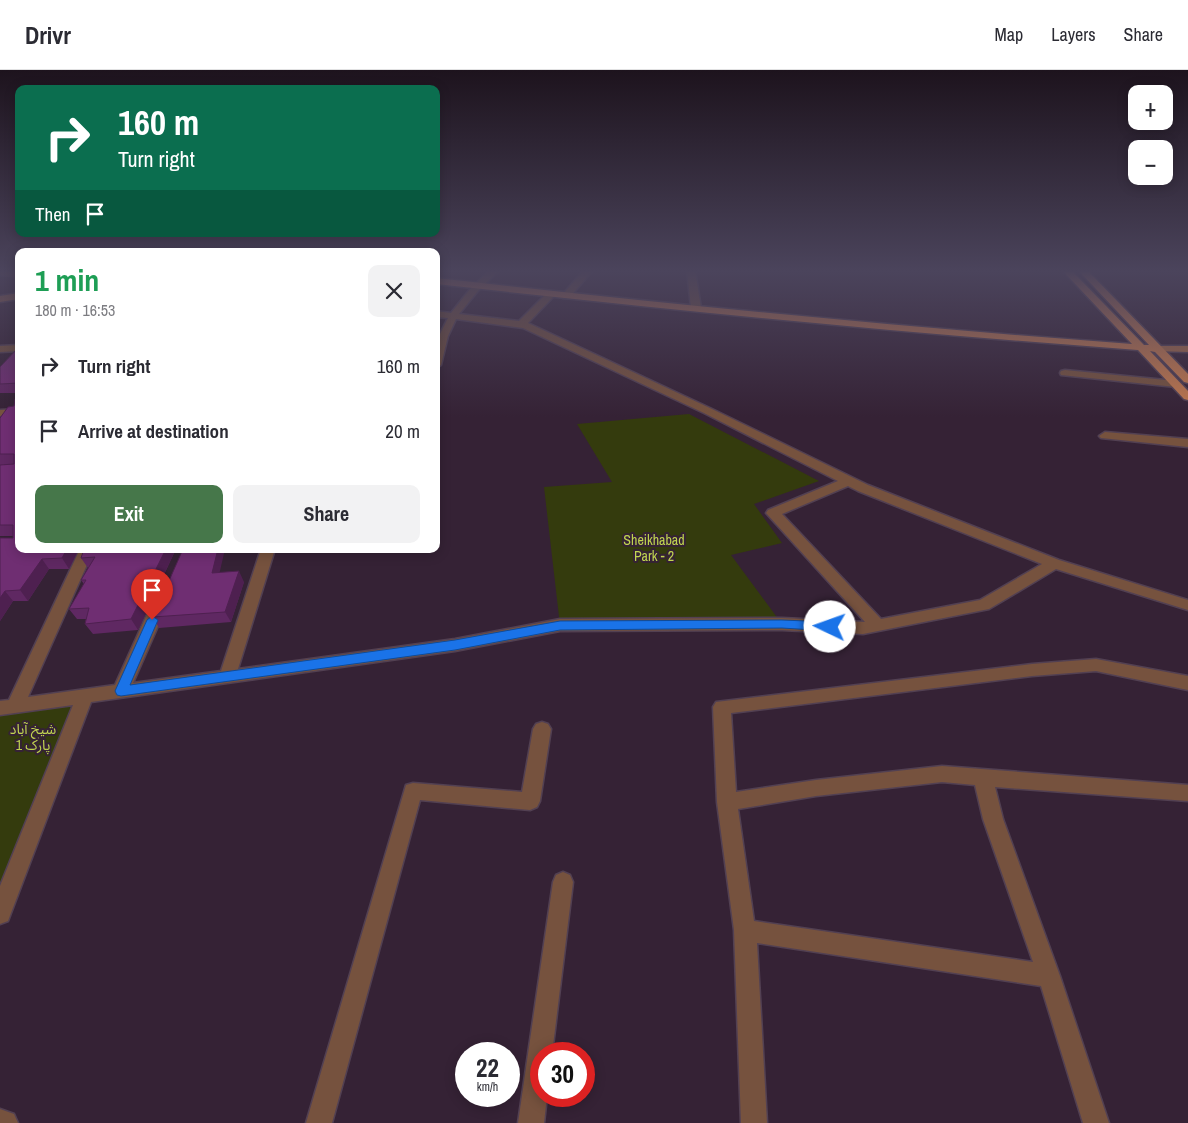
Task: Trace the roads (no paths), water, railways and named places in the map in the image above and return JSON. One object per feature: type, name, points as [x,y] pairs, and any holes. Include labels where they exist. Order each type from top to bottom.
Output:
[{"type":"main road","points":[[813,319],[1011,338],[1158,349]]},
{"type":"main road","points":[[1113,319],[1188,397]]},
{"type":"main road","points":[[1129,319],[1188,380]]},
{"type":"street","points":[[440,343],[450,319]]},
{"type":"street","points":[[484,319],[521,324],[708,411],[848,481],[1054,563],[1188,605]]},
{"type":"street","points":[[521,324],[526,319]]},
{"type":"street","points":[[0,349],[15,348]]},
{"type":"street","points":[[1158,349],[1188,348]]},
{"type":"street","points":[[1065,373],[1176,384]]},
{"type":"street","points":[[0,413],[15,412]]},
{"type":"street","points":[[1105,436],[1188,444]]},
{"type":"street","points":[[848,481],[773,513],[877,626]]},
{"type":"street","points":[[7,707],[85,553]]},
{"type":"street","points":[[227,676],[267,553]]},
{"type":"street","points":[[7,707],[455,645],[560,626],[782,624],[863,628],[984,604],[1054,563]]},
{"type":"street","points":[[121,691],[168,584]]},
{"type":"street","points":[[754,1123],[745,930],[728,802],[722,707],[1032,670],[1096,665],[1188,682]]},
{"type":"street","points":[[0,912],[85,696]]},
{"type":"street","points":[[319,1123],[413,791],[530,801],[542,729]]},
{"type":"street","points":[[728,802],[816,788],[942,774],[1188,793]]},
{"type":"street","points":[[983,778],[994,819],[1096,1123]]},
{"type":"street","points":[[532,1123],[563,882]]},
{"type":"street","points":[[745,930],[1048,976]]},
{"type":"street","points":[[0,1122],[5,1123]]},
{"type":"park label","name":"Sheikhabad Park - 2","points":[[654,548]]},
{"type":"park label","name":"شیخ آباد پارک 1","points":[[33,738]]}]
